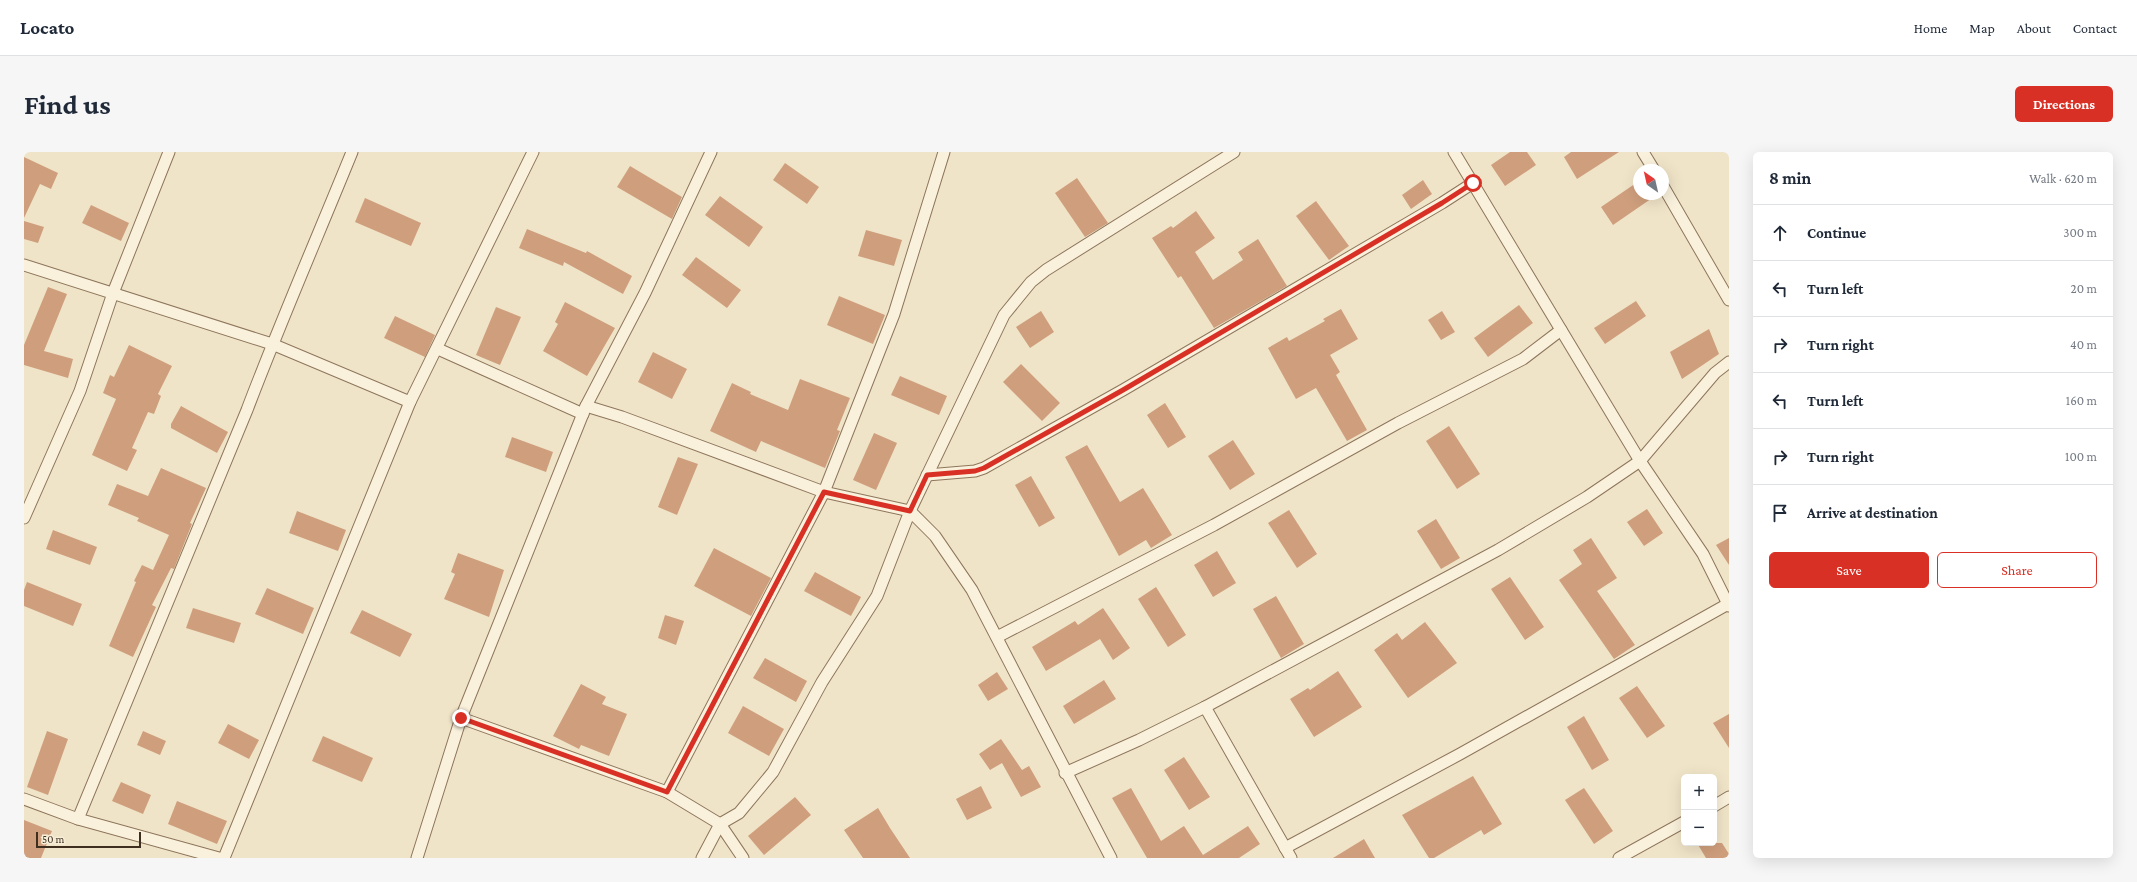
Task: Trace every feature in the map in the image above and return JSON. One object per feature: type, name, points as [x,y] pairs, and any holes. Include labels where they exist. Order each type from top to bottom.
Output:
[{"type":"street","points":[[24,518],[80,391],[113,293],[169,152]]},
{"type":"street","points":[[78,819],[352,152]]},
{"type":"street","points":[[224,858],[410,402],[438,350],[533,152]]},
{"type":"street","points":[[417,858],[461,718],[584,410],[645,293],[711,152]]},
{"type":"street","points":[[667,792],[824,492],[894,314],[944,152]]},
{"type":"street","points":[[702,858],[720,824],[740,813],[773,772],[822,682],[877,596],[910,511],[1004,315],[1030,282],[1046,270],[1234,152]]},
{"type":"street","points":[[1285,848],[1460,754],[1728,605],[1703,554],[1640,461],[1454,152]]},
{"type":"street","points":[[1643,152],[1650,164]]},
{"type":"street","points":[[927,475],[975,471],[984,468],[1130,386],[1442,203],[1473,183]]},
{"type":"street","points":[[1669,196],[1729,300]]},
{"type":"street","points":[[24,265],[272,344],[410,402]]},
{"type":"street","points":[[997,637],[1214,525],[1398,423],[1523,359],[1561,330]]},
{"type":"street","points":[[438,350],[584,410],[622,417],[824,492],[910,511],[935,536],[972,590],[1065,772],[1111,858]]},
{"type":"street","points":[[1065,772],[1139,740],[1205,707],[1498,550],[1587,497],[1640,461],[1715,373],[1729,362]]},
{"type":"street","points":[[1205,707],[1290,858]]},
{"type":"street","points":[[461,718],[667,792],[720,824],[743,858]]},
{"type":"street","points":[[1717,804],[1729,797]]},
{"type":"street","points":[[24,799],[78,819],[219,858]]},
{"type":"street","points":[[1619,858],[1681,824]]},
{"type":"building","points":[[1510,152],[1527,152],[1536,165],[1505,186],[1491,165]]},
{"type":"building","points":[[1571,152],[1619,152],[1577,179],[1564,157]]},
{"type":"building","points":[[24,157],[58,173],[51,189],[40,184],[24,218]]},
{"type":"building","points":[[785,163],[819,187],[807,204],[773,180]]},
{"type":"building","points":[[630,166],[682,197],[672,219],[617,187]]},
{"type":"building","points":[[1077,178],[1108,223],[1085,237],[1055,193]]},
{"type":"building","points":[[1423,180],[1432,194],[1411,209],[1402,195]]},
{"type":"building","points":[[1633,185],[1633,200],[1649,200],[1613,225],[1601,207]]},
{"type":"building","points":[[720,196],[763,227],[749,247],[705,215]]},
{"type":"building","points":[[365,198],[421,223],[411,246],[355,222]]},
{"type":"building","points":[[1316,201],[1349,246],[1329,260],[1296,216]]},
{"type":"building","points":[[91,205],[129,223],[121,241],[82,223]]},
{"type":"building","points":[[1196,211],[1215,238],[1195,252],[1213,280],[1243,260],[1238,252],[1258,239],[1287,286],[1214,328],[1181,276],[1178,278],[1152,238],[1171,226],[1173,228]]},
{"type":"building","points":[[24,221],[44,227],[38,243],[24,239]]},
{"type":"building","points":[[527,229],[586,253],[587,251],[632,276],[623,294],[564,262],[563,266],[519,248]]},
{"type":"building","points":[[866,230],[902,240],[894,266],[858,256]]},
{"type":"building","points":[[696,257],[741,290],[727,308],[682,275]]},
{"type":"building","points":[[48,287],[67,294],[44,351],[73,359],[68,378],[24,365],[24,345]]},
{"type":"building","points":[[839,296],[885,315],[873,344],[827,325]]},
{"type":"building","points":[[1636,301],[1646,316],[1605,344],[1594,328]]},
{"type":"building","points":[[565,302],[615,328],[587,376],[543,351],[558,324],[555,322]]},
{"type":"building","points":[[1519,305],[1533,323],[1488,357],[1474,338]]},
{"type":"building","points":[[496,307],[521,317],[500,365],[476,355]]},
{"type":"building","points":[[1341,309],[1358,339],[1330,355],[1340,372],[1336,375],[1367,430],[1347,441],[1316,388],[1296,399],[1268,348],[1287,337],[1289,341],[1325,321],[1323,319]]},
{"type":"building","points":[[1041,311],[1054,332],[1030,348],[1016,327]]},
{"type":"building","points":[[1442,311],[1455,332],[1441,340],[1428,320]]},
{"type":"building","points":[[395,316],[435,335],[425,357],[384,338]]},
{"type":"building","points":[[1709,329],[1719,354],[1682,379],[1670,352]]},
{"type":"building","points":[[129,345],[172,366],[158,394],[161,396],[154,414],[148,412],[132,448],[137,450],[127,471],[92,455],[116,399],[103,393],[110,375],[114,377]]},
{"type":"building","points":[[653,352],[687,369],[672,399],[638,382]]},
{"type":"building","points":[[1021,364],[1060,403],[1042,421],[1003,382]]},
{"type":"building","points":[[900,376],[947,396],[939,415],[891,395]]},
{"type":"building","points":[[800,379],[850,398],[837,430],[840,431],[825,468],[761,441],[756,452],[710,431],[732,383],[751,392],[750,394],[788,410]]},
{"type":"building","points":[[1165,403],[1186,437],[1168,448],[1147,415]]},
{"type":"building","points":[[181,406],[228,432],[217,453],[171,428],[171,424]]},
{"type":"building","points":[[1449,426],[1480,474],[1457,489],[1426,441]]},
{"type":"building","points":[[874,433],[897,443],[876,490],[853,480]]},
{"type":"building","points":[[512,437],[553,452],[546,472],[505,457]]},
{"type":"building","points":[[1233,440],[1255,474],[1230,490],[1208,456]]},
{"type":"building","points":[[1087,445],[1120,502],[1143,488],[1172,535],[1151,548],[1146,540],[1119,556],[1065,457]]},
{"type":"building","points":[[678,457],[698,464],[677,515],[658,507]]},
{"type":"building","points":[[161,468],[206,488],[190,523],[192,524],[174,569],[171,568],[152,605],[156,607],[133,657],[109,646],[136,582],[134,581],[142,565],[153,570],[169,535],[137,521],[139,518],[108,505],[117,484],[148,496]]},
{"type":"building","points":[[1031,476],[1055,518],[1039,527],[1015,485]]},
{"type":"building","points":[[1647,509],[1663,533],[1644,546],[1627,522]]},
{"type":"building","points":[[1289,510],[1317,554],[1297,568],[1268,523]]},
{"type":"building","points":[[297,511],[346,530],[338,551],[289,533]]},
{"type":"building","points":[[1436,519],[1460,558],[1441,569],[1417,531]]},
{"type":"building","points":[[53,530],[97,547],[90,565],[46,549]]},
{"type":"building","points":[[1591,538],[1617,578],[1597,591],[1635,645],[1614,659],[1559,580],[1582,564],[1573,550]]},
{"type":"building","points":[[1729,538],[1729,565],[1716,545]]},
{"type":"building","points":[[714,548],[771,578],[751,616],[694,586]]},
{"type":"building","points":[[1217,551],[1236,583],[1213,597],[1194,565]]},
{"type":"building","points":[[458,553],[504,570],[489,617],[444,599],[455,574],[451,572]]},
{"type":"building","points":[[815,572],[861,597],[851,616],[804,591]]},
{"type":"building","points":[[1510,577],[1544,627],[1525,640],[1491,589]]},
{"type":"building","points":[[27,582],[82,604],[73,626],[24,606],[24,590]]},
{"type":"building","points":[[1156,587],[1186,635],[1168,647],[1138,599]]},
{"type":"building","points":[[267,588],[314,608],[303,634],[255,614]]},
{"type":"building","points":[[1276,596],[1304,644],[1281,658],[1253,609]]},
{"type":"building","points":[[193,608],[241,623],[234,643],[186,628]]},
{"type":"building","points":[[1103,608],[1130,648],[1113,660],[1100,639],[1046,671],[1032,647],[1075,621],[1078,625]]},
{"type":"building","points":[[362,610],[412,634],[400,657],[350,633]]},
{"type":"building","points":[[665,615],[684,621],[676,645],[658,638]]},
{"type":"building","points":[[1425,622],[1457,663],[1408,698],[1374,650],[1397,633],[1402,640]]},
{"type":"building","points":[[765,658],[807,681],[796,702],[753,678]]},
{"type":"building","points":[[1338,671],[1362,707],[1314,737],[1290,699],[1308,688],[1310,690]]},
{"type":"building","points":[[997,672],[1008,689],[988,701],[978,685]]},
{"type":"building","points":[[1104,680],[1116,699],[1074,724],[1063,706]]},
{"type":"building","points":[[581,684],[606,697],[602,704],[627,714],[609,756],[581,745],[579,749],[553,736]]},
{"type":"building","points":[[1637,686],[1665,726],[1647,738],[1619,698]]},
{"type":"building","points":[[743,706],[784,729],[769,756],[728,733]]},
{"type":"building","points":[[1729,714],[1729,748],[1713,723]]},
{"type":"building","points":[[1584,716],[1609,760],[1592,770],[1567,727]]},
{"type":"building","points":[[228,724],[259,740],[249,759],[218,743]]},
{"type":"building","points":[[47,731],[68,739],[48,795],[27,787]]},
{"type":"building","points":[[143,731],[166,741],[160,755],[137,745]]},
{"type":"building","points":[[323,736],[373,758],[362,782],[312,761]]},
{"type":"building","points":[[1001,739],[1022,770],[1029,766],[1041,787],[1021,797],[1002,763],[990,770],[979,754]]},
{"type":"building","points":[[1184,757],[1210,797],[1189,810],[1164,770]]},
{"type":"building","points":[[1473,776],[1502,824],[1484,835],[1481,830],[1434,858],[1429,858],[1402,815]]},
{"type":"building","points":[[121,782],[151,795],[143,814],[112,801]]},
{"type":"building","points":[[981,786],[992,808],[967,820],[956,799]]},
{"type":"building","points":[[1131,788],[1161,841],[1184,826],[1203,855],[1248,826],[1260,844],[1239,858],[1147,858],[1112,798]]},
{"type":"building","points":[[1584,788],[1613,831],[1594,844],[1565,800]]},
{"type":"building","points":[[795,797],[811,815],[764,855],[748,836]]},
{"type":"building","points":[[177,801],[227,821],[217,844],[168,824]]},
{"type":"building","points":[[878,808],[910,858],[863,858],[844,830]]},
{"type":"building","points":[[24,820],[52,831],[41,858],[24,858]]},
{"type":"building","points":[[1364,839],[1375,858],[1333,858]]},
{"type":"building","points":[[1717,843],[1722,843],[1729,854],[1729,858],[1706,858],[1699,846],[1717,846]]},
{"type":"route","points":[[461,718],[667,792],[824,492],[910,511],[927,475],[975,471],[984,468],[1123,390],[1442,203],[1473,183]]}]
